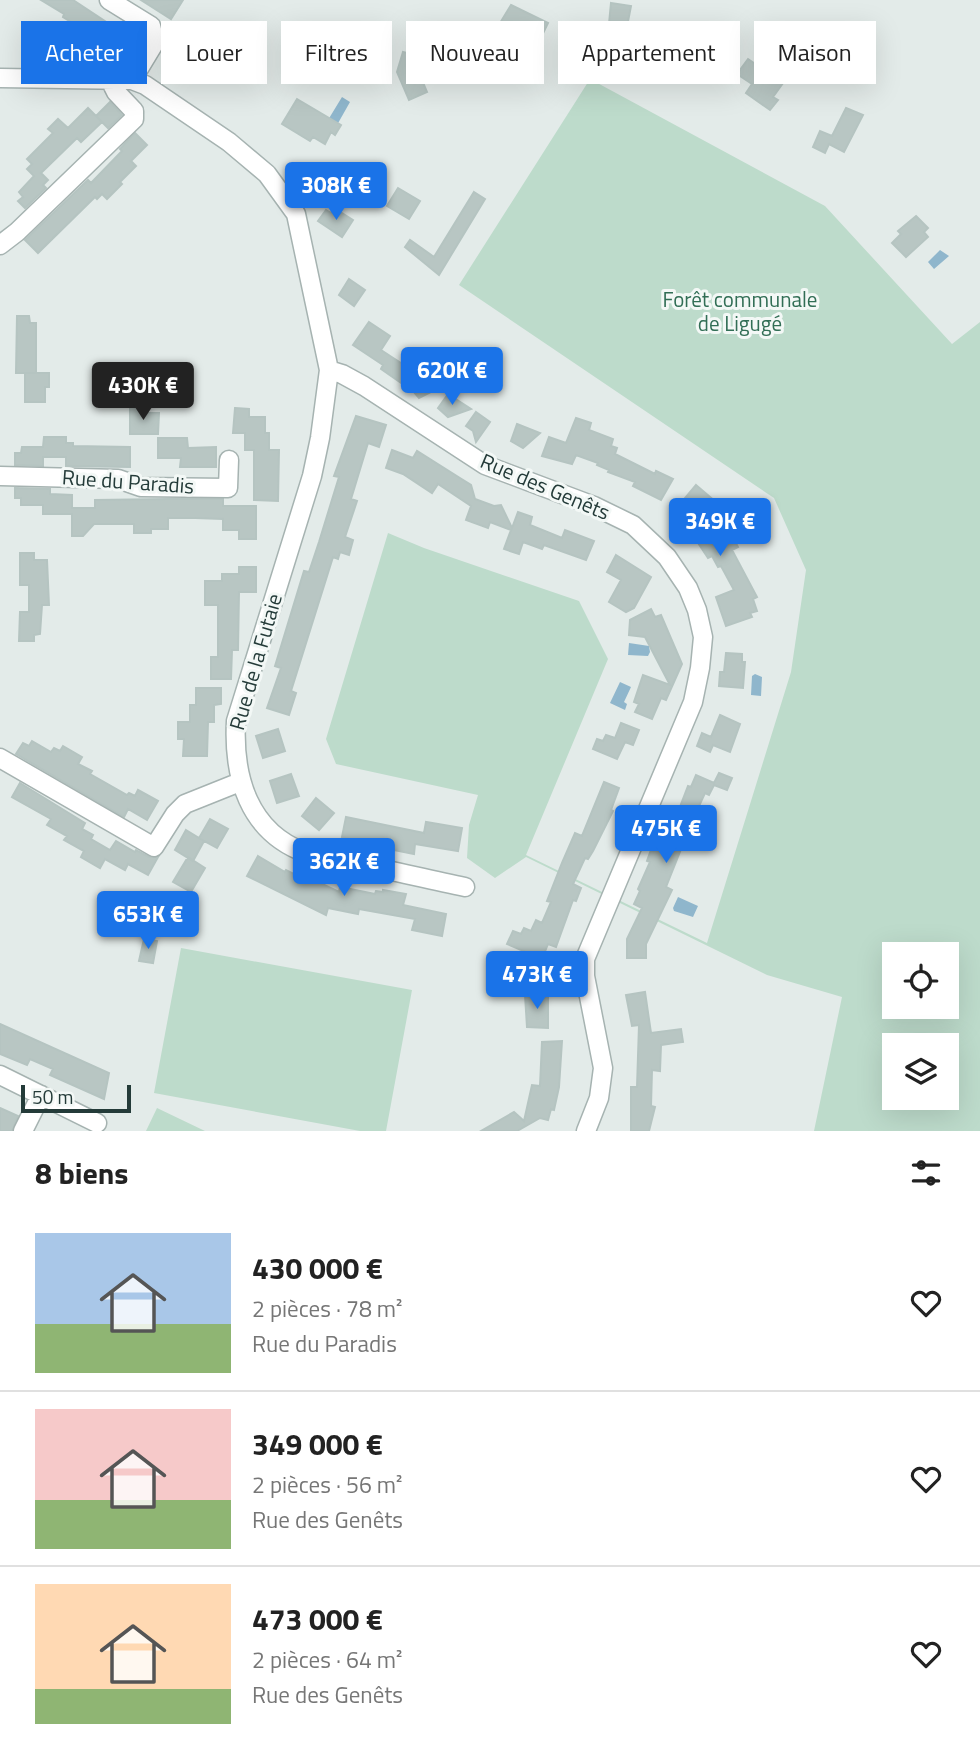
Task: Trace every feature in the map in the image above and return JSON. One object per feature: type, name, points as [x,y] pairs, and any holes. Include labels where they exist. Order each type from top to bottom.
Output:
[{"type":"street","points":[[109,0],[143,21]]},
{"type":"street","points":[[147,24],[151,26],[155,42],[147,55]]},
{"type":"street","points":[[0,78],[21,78]]},
{"type":"street","points":[[0,245],[18,232],[134,119],[134,111],[112,84]]},
{"type":"street","points":[[141,84],[157,91],[229,142],[267,174],[285,197],[296,215],[329,370]]},
{"type":"street","name":"Rue de la Futaie","points":[[329,370],[312,477],[236,721],[234,751],[240,782],[258,819],[281,841],[306,853],[464,887]]},
{"type":"street","name":"Rue des Genêts","points":[[329,370],[364,386],[485,465],[594,506],[633,525],[667,557],[688,588],[696,610],[703,637],[693,702],[585,959],[585,976],[603,1068],[599,1098],[586,1131]]},
{"type":"street","name":"Rue du Paradis","points":[[0,476],[118,479],[141,488],[228,488],[229,460]]},
{"type":"street","points":[[0,758],[154,847],[175,814],[185,804],[240,782]]},
{"type":"street","points":[[0,1075],[97,1123]]},
{"type":"street","points":[[23,1131],[41,1095]]},
{"type":"green space","name":"Forêt communale de Ligugé","points":[[587,84],[599,84],[825,206],[952,344],[980,322],[980,1131],[814,1131],[842,997],[767,975],[526,857],[495,878],[467,858],[469,825],[478,795],[336,764],[326,739],[388,533],[579,601],[608,659],[526,855],[707,943],[791,672],[806,570],[774,498],[459,285]]},
{"type":"green space","points":[[181,948],[412,990],[386,1131],[360,1131],[154,1093]]},
{"type":"green space","points":[[157,1108],[205,1131],[146,1131]]},
{"type":"water","points":[[342,97],[350,102],[337,125],[328,120]]},
{"type":"water","points":[[940,250],[949,256],[934,269],[928,262]]},
{"type":"water","points":[[629,643],[649,646],[648,656],[628,655]]},
{"type":"water","points":[[755,674],[762,677],[761,696],[751,695],[752,676]]},
{"type":"water","points":[[620,682],[631,687],[624,702],[627,704],[625,710],[610,703]]},
{"type":"water","points":[[678,897],[698,906],[693,917],[674,911]]},
{"type":"building","points":[[41,0],[73,0],[105,21],[70,21],[63,17],[64,14]]},
{"type":"building","points":[[141,0],[183,0],[171,19]]},
{"type":"building","points":[[611,3],[631,6],[628,21],[609,21]]},
{"type":"building","points":[[511,5],[544,21],[501,21]]},
{"type":"building","points":[[403,52],[406,53],[406,84],[424,84],[427,92],[409,100],[397,72]]},
{"type":"building","points":[[748,59],[754,63],[754,84],[782,84],[773,97],[778,100],[770,110],[746,93],[752,84],[740,76],[740,70]]},
{"type":"building","points":[[297,99],[341,125],[335,135],[331,132],[325,144],[313,137],[310,141],[282,124]]},
{"type":"building","points":[[110,102],[122,115],[108,128],[96,116]]},
{"type":"building","points":[[88,108],[102,122],[81,142],[77,138],[41,173],[48,180],[43,185],[46,188],[25,208],[18,201],[23,197],[19,192],[34,176],[27,169],[32,164],[27,159],[53,133],[48,129],[58,119],[68,128]]},
{"type":"building","points":[[846,108],[863,115],[844,152],[829,144],[825,153],[813,147],[820,131],[832,136]]},
{"type":"building","points":[[135,133],[147,145],[131,161],[136,166],[120,182],[122,184],[107,199],[102,194],[97,199],[95,197],[38,253],[25,240],[88,180],[91,183],[122,151],[120,149]]},
{"type":"building","points":[[398,188],[420,201],[409,219],[387,206]]},
{"type":"building","points":[[474,192],[485,199],[439,275],[405,247],[410,240],[434,257]]},
{"type":"building","points":[[334,208],[353,220],[342,237],[318,221],[326,210],[331,213]]},
{"type":"building","points":[[916,216],[928,228],[924,232],[928,237],[906,257],[892,243],[901,234],[898,231]]},
{"type":"building","points":[[349,279],[365,290],[354,306],[339,295]]},
{"type":"building","points":[[17,316],[29,316],[30,323],[36,323],[36,373],[16,373]]},
{"type":"building","points":[[369,322],[390,336],[381,350],[439,388],[419,398],[381,369],[383,365],[353,345]]},
{"type":"building","points":[[25,373],[49,373],[45,402],[25,402]]},
{"type":"building","points":[[448,394],[471,409],[448,417],[438,408]]},
{"type":"building","points":[[130,406],[144,407],[144,413],[159,413],[158,434],[130,434]]},
{"type":"building","points":[[235,408],[249,409],[249,417],[265,417],[269,450],[279,450],[278,501],[254,500],[254,450],[245,450],[245,433],[233,433]]},
{"type":"building","points":[[476,412],[490,422],[476,442],[473,431],[466,426]]},
{"type":"building","points":[[356,416],[386,425],[379,447],[368,443],[351,499],[357,501],[345,537],[353,540],[349,555],[340,552],[338,559],[333,557],[291,691],[296,693],[289,715],[267,708],[281,668],[275,666],[304,571],[309,572],[319,542],[339,477],[334,476]]},
{"type":"building","points":[[576,418],[591,423],[589,430],[613,439],[611,446],[617,448],[615,454],[655,474],[656,471],[673,479],[661,500],[633,486],[635,482],[608,472],[609,470],[597,465],[598,463],[576,455],[572,464],[542,456],[549,437],[566,443]]},
{"type":"building","points":[[517,424],[540,433],[523,448],[511,441]]},
{"type":"building","points":[[44,437],[66,437],[66,443],[73,443],[73,446],[130,447],[130,467],[66,466],[66,457],[43,457],[43,466],[15,465],[15,453],[21,453],[22,447],[43,447]]},
{"type":"building","points":[[158,438],[187,438],[188,448],[216,447],[216,467],[180,467],[181,458],[158,458]]},
{"type":"building","points":[[392,450],[413,458],[417,451],[471,485],[475,499],[494,506],[501,505],[512,528],[518,512],[532,517],[530,525],[562,538],[565,530],[594,541],[586,560],[544,545],[542,549],[523,542],[519,554],[504,549],[511,530],[490,522],[488,528],[466,520],[471,506],[438,484],[432,493],[403,474],[386,468]]},
{"type":"building","points":[[696,485],[716,502],[703,516],[719,541],[731,534],[738,547],[732,550],[757,597],[753,599],[757,611],[750,613],[752,617],[726,626],[716,597],[734,590],[721,566],[718,567],[712,556],[708,558],[683,520],[686,518],[676,509]]},
{"type":"building","points":[[15,488],[50,489],[50,494],[72,495],[72,508],[95,508],[95,500],[223,499],[223,506],[256,506],[256,539],[239,539],[239,530],[223,530],[223,519],[195,518],[168,518],[168,529],[151,529],[151,533],[134,533],[134,524],[94,524],[83,536],[72,536],[72,514],[43,514],[43,505],[21,505],[21,498],[15,498]]},
{"type":"building","points":[[20,553],[34,553],[34,560],[47,560],[49,605],[42,605],[40,634],[34,635],[34,641],[19,641],[20,612],[29,612],[29,585],[20,585]]},
{"type":"building","points":[[616,555],[651,577],[634,608],[626,612],[609,602],[621,580],[607,572]]},
{"type":"building","points":[[239,567],[256,567],[256,592],[239,592],[238,650],[232,650],[231,679],[211,679],[211,657],[218,657],[218,605],[205,605],[205,581],[222,581],[222,574],[239,574]]},
{"type":"building","points":[[651,609],[655,617],[661,615],[682,664],[666,700],[661,698],[652,719],[635,712],[639,704],[634,702],[643,675],[670,685],[645,637],[629,635],[630,620]]},
{"type":"building","points":[[726,653],[742,654],[742,662],[745,662],[743,688],[719,686]]},
{"type":"building","points":[[196,688],[221,688],[221,704],[214,705],[214,722],[208,722],[207,756],[183,756],[184,739],[178,739],[178,722],[190,722],[190,705],[196,705]]},
{"type":"building","points":[[720,715],[740,724],[730,752],[713,745],[710,752],[697,746],[702,733],[711,737]]},
{"type":"building","points":[[621,723],[639,730],[633,745],[625,742],[617,759],[593,749],[597,739],[603,741],[606,735],[615,738]]},
{"type":"building","points":[[278,729],[285,751],[263,758],[256,736]]},
{"type":"building","points":[[32,741],[51,752],[54,748],[60,751],[63,746],[82,757],[78,764],[92,771],[90,774],[127,795],[129,793],[135,796],[138,790],[158,801],[147,820],[128,809],[124,817],[16,754],[23,743],[29,746]]},
{"type":"building","points":[[719,773],[732,778],[727,790],[714,785],[709,795],[705,793],[666,887],[672,890],[646,944],[646,958],[627,958],[627,939],[642,908],[634,904],[650,862],[647,861],[651,850],[653,851],[667,822],[673,825],[688,786],[691,787],[696,775],[714,783]]},
{"type":"building","points":[[291,774],[299,796],[277,803],[270,781]]},
{"type":"building","points":[[604,782],[619,788],[611,810],[613,811],[573,884],[581,888],[576,901],[573,900],[556,947],[548,944],[542,959],[507,944],[513,931],[521,934],[524,928],[531,931],[536,920],[542,923],[551,902],[547,901],[575,833],[582,836]]},
{"type":"building","points":[[20,783],[85,823],[82,829],[93,835],[91,839],[110,850],[116,841],[135,852],[136,850],[149,857],[158,857],[148,875],[128,864],[125,870],[105,859],[100,868],[81,857],[84,851],[64,840],[67,836],[47,825],[51,819],[12,797]]},
{"type":"building","points":[[316,798],[334,813],[319,830],[302,816]]},
{"type":"building","points":[[346,817],[424,833],[426,822],[462,828],[458,851],[415,844],[414,854],[349,841],[342,837]]},
{"type":"building","points":[[210,819],[228,829],[217,848],[199,838]]},
{"type":"building","points":[[186,830],[204,841],[193,861],[175,850]]},
{"type":"building","points":[[258,856],[285,872],[286,870],[312,883],[314,880],[339,892],[340,887],[375,894],[376,891],[383,890],[406,894],[403,905],[446,914],[442,936],[412,930],[415,919],[359,909],[358,914],[328,908],[326,915],[247,876]]},
{"type":"building","points":[[188,857],[205,868],[191,892],[173,882]]},
{"type":"building","points":[[144,939],[157,941],[153,963],[139,961]]},
{"type":"building","points":[[645,992],[651,1033],[681,1029],[683,1042],[661,1045],[660,1071],[652,1070],[651,1106],[655,1107],[649,1131],[631,1131],[631,1087],[637,1087],[639,1025],[632,1026],[626,995]]},
{"type":"building","points":[[525,995],[548,995],[548,1028],[527,1027]]},
{"type":"building","points":[[0,1024],[109,1073],[104,1099],[50,1075],[53,1069],[30,1059],[27,1065],[0,1054]]},
{"type":"building","points":[[562,1041],[559,1087],[554,1110],[551,1109],[548,1120],[540,1118],[517,1131],[481,1131],[514,1112],[524,1121],[532,1085],[540,1086],[542,1042]]},
{"type":"building","points":[[0,1108],[18,1116],[12,1131],[0,1131]]}]
